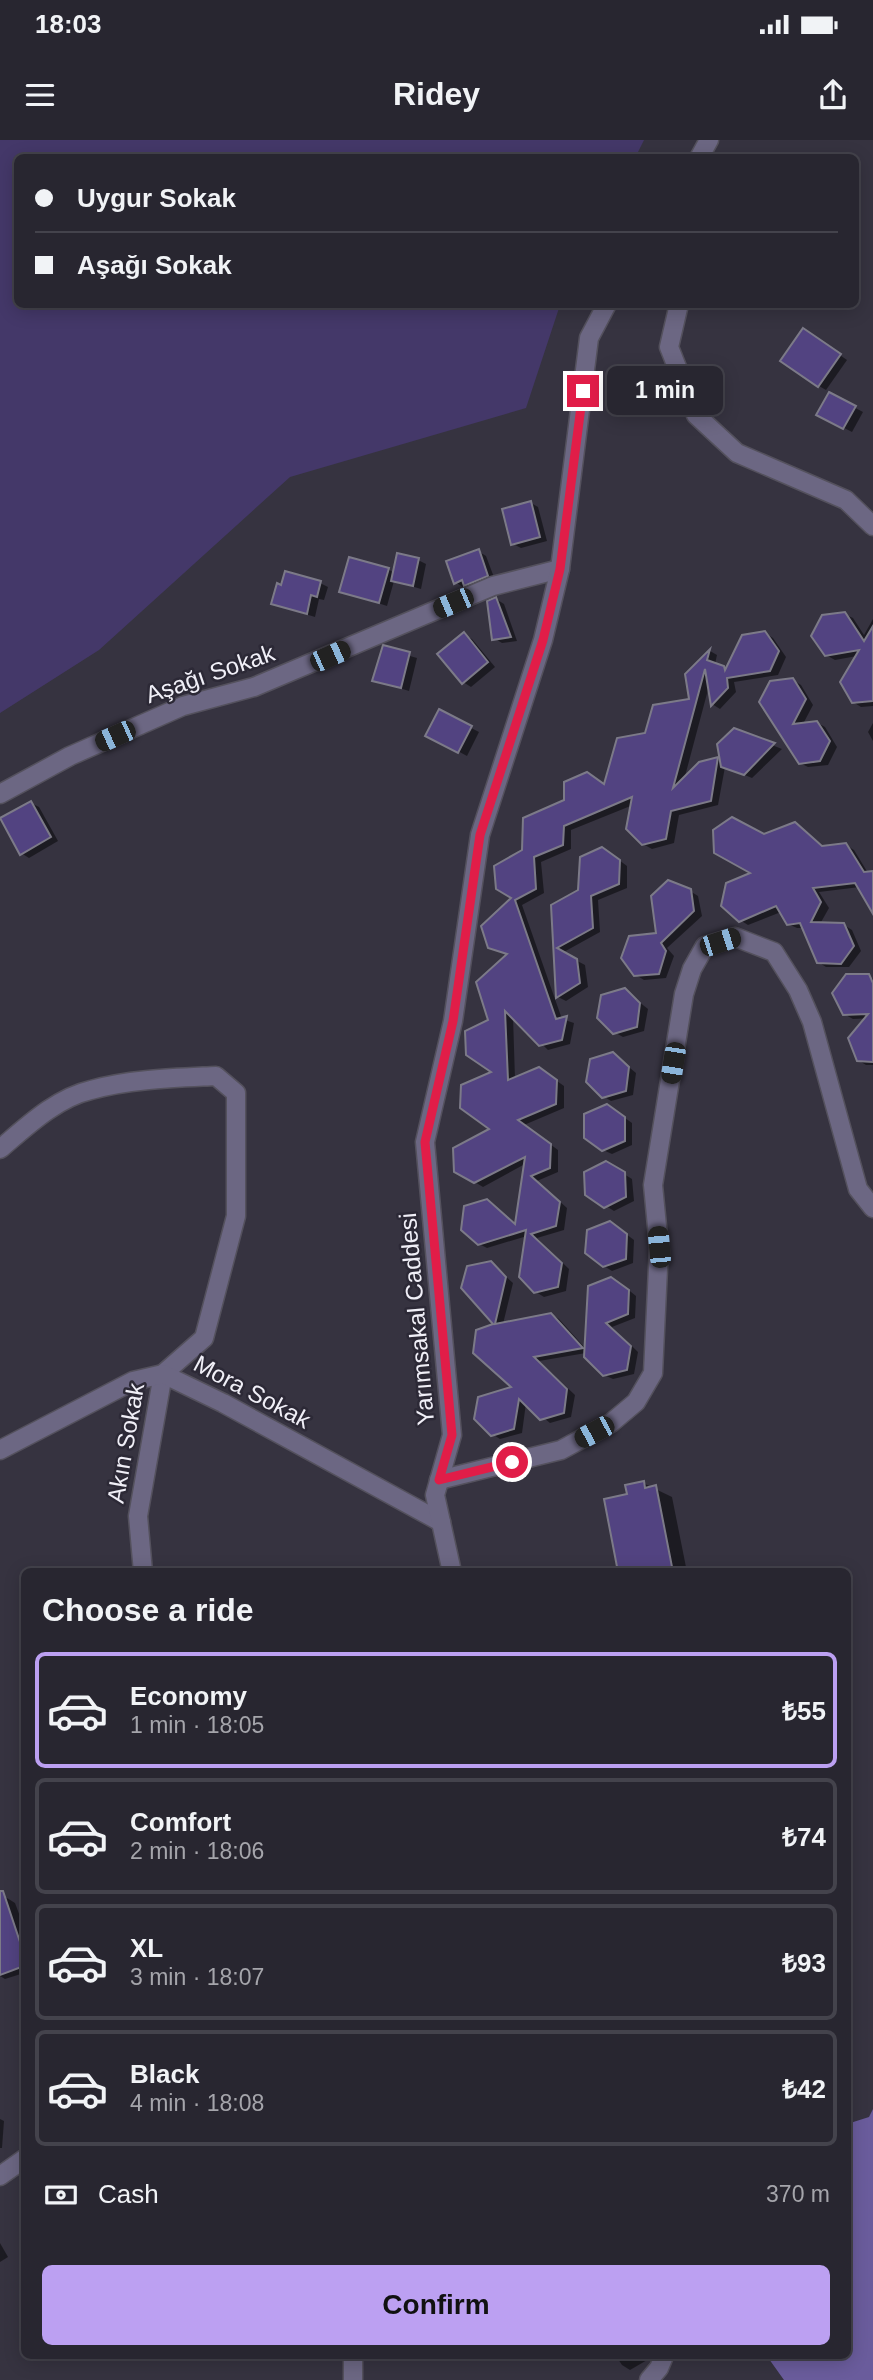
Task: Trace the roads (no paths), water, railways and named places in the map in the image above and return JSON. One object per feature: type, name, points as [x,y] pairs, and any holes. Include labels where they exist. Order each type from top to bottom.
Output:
[{"type":"street","points":[[560,569],[589,338],[605,308]]},
{"type":"street","points":[[678,308],[668,347],[696,415],[737,453],[846,500],[873,526]]},
{"type":"street","name":"Aşağı Sokak","points":[[0,794],[70,756],[183,706],[254,687],[493,586],[560,569]]},
{"type":"street","name":"Yarımsakal Caddesi","points":[[451,1568],[435,1495],[452,1435],[425,1142],[453,1021],[480,835],[543,640],[560,569]]},
{"type":"street","points":[[439,1480],[561,1451],[611,1423],[628,1409],[636,1402],[653,1373],[659,1247],[653,1185],[684,994],[692,970],[705,946],[735,937],[774,952],[798,990],[811,1022],[858,1189],[873,1208]]},
{"type":"street","name":"Akın Sokak","points":[[0,1149],[34,1119],[89,1090],[178,1077],[216,1076],[236,1093],[236,1216],[204,1338],[163,1374],[138,1516],[143,1568]]},
{"type":"street","name":"Mora Sokak","points":[[0,1450],[133,1381],[163,1374],[223,1403],[441,1522]]},
{"type":"street","points":[[0,2176],[21,2161]]},
{"type":"street","points":[[353,2359],[353,2380]]},
{"type":"street","points":[[649,2380],[663,2359]]}]
